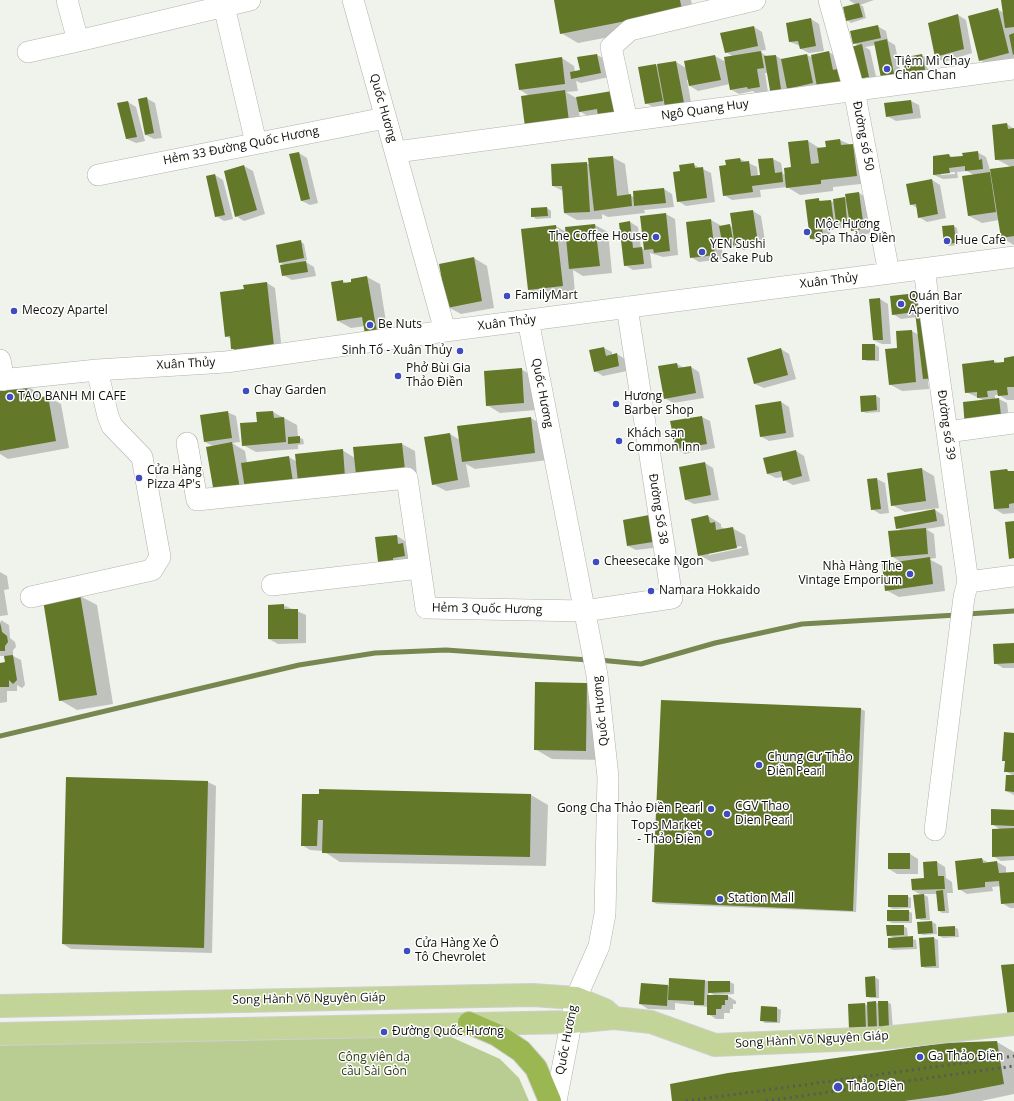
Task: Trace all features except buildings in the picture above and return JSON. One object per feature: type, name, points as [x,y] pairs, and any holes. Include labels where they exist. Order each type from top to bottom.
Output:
[{"type":"highway","points":[[469,1023],[497,1035],[521,1051],[536,1068],[550,1101]]},
{"type":"main road","name":"Song Hành Võ Nguyên Giáp","points":[[0,1006],[524,995],[576,998],[604,1010],[614,1018]]},
{"type":"main road","name":"Song Hành Võ Nguyên Giáp","points":[[0,1034],[571,1022],[614,1018],[650,1022],[715,1045],[884,1038],[1014,1024]]},
{"type":"street","points":[[67,0],[78,41]]},
{"type":"street","points":[[28,52],[78,41],[215,5],[250,0]]},
{"type":"street","name":"Quốc Hương","points":[[353,0],[445,331]]},
{"type":"street","points":[[627,120],[611,47],[630,30],[755,0]]},
{"type":"street","name":"Đường số 50","points":[[829,0],[854,90],[889,273]]},
{"type":"street","points":[[215,5],[256,143]]},
{"type":"street","name":"Ngô Quang Huy","points":[[396,152],[1014,69]]},
{"type":"street","name":"Hẻm 33 Đường Quốc Hương","points":[[98,175],[385,118]]},
{"type":"street","name":"Xuân Thủy","points":[[1,373],[97,370],[226,362],[445,331],[1014,257]]},
{"type":"street","name":"Đường số 39","points":[[924,269],[947,432],[966,590],[935,830]]},
{"type":"street","name":"Đường Số 38","points":[[584,611],[672,598],[627,307]]},
{"type":"street","name":"Quốc Hương","points":[[528,320],[597,675],[608,777],[605,914],[599,946],[576,998],[556,1101]]},
{"type":"street","points":[[31,597],[152,570],[160,557],[142,457],[112,426],[108,416],[97,370]]},
{"type":"street","points":[[947,432],[1014,423]]},
{"type":"street","name":"Hẻm 3 Quốc Hương","points":[[187,443],[197,500],[407,478],[426,608],[584,611]]},
{"type":"street","points":[[272,585],[420,568]]},
{"type":"street","points":[[966,590],[1014,576]]},
{"type":"green space","name":"Công viên dạ cầu Sài Gòn","points":[[431,1028],[500,1059],[519,1078],[529,1101],[0,1101],[0,1036]]},
{"type":"waterway","points":[[967,614],[1014,611]]},
{"type":"waterway","points":[[599,660],[641,664],[715,643],[802,624],[957,615]]},
{"type":"waterway","points":[[0,736],[299,665],[375,653],[446,650],[589,660]]},
{"type":"railway","points":[[686,1101],[1014,1056]]},
{"type":"railway","points":[[766,1101],[1014,1066]]},
{"type":"place","name":"Tiệm Mì Chay Chan Chan","points":[[887,69]]},
{"type":"place","name":"Mộc Hương Spa Thảo Điền","points":[[807,232]]},
{"type":"place","name":"The Coffee House","points":[[656,237]]},
{"type":"place","name":"Hue Cafe","points":[[947,241]]},
{"type":"place","name":"YEN Sushi & Sake Pub","points":[[702,252]]},
{"type":"place","name":"FamilyMart","points":[[507,296]]},
{"type":"place","name":"Quán Bar Aperitivo","points":[[901,304]]},
{"type":"place","name":"Mecozy Apartel","points":[[14,311]]},
{"type":"place","name":"Be Nuts","points":[[370,325]]},
{"type":"place","name":"Sinh Tố - Xuân Thủy","points":[[460,351]]},
{"type":"place","name":"Phở Bùi Gia Thảo Điền","points":[[398,376]]},
{"type":"place","name":"Chay Garden","points":[[246,391]]},
{"type":"place","name":"TAO BANH MI CAFE","points":[[10,397]]},
{"type":"place","name":"Hương Barber Shop","points":[[616,404]]},
{"type":"place","name":"Khách sạn Common Inn","points":[[619,441]]},
{"type":"place","name":"Cửa Hàng Pizza 4P's","points":[[139,478]]},
{"type":"place","name":"Cheesecake Ngon","points":[[596,562]]},
{"type":"place","name":"Nhà Hàng The Vintage Emporium","points":[[910,574]]},
{"type":"place","name":"Namara Hokkaido","points":[[651,591]]},
{"type":"place","name":"Chung Cư Thảo Điền Pearl","points":[[759,765]]},
{"type":"place","name":"Gong Cha Thảo Điền Pearl","points":[[711,809]]},
{"type":"place","name":"CGV Thao Dien Pearl","points":[[727,814]]},
{"type":"place","name":"Tops Market - Thảo Điền","points":[[709,833]]},
{"type":"place","name":"Station Mall","points":[[720,899]]},
{"type":"place","name":"Cửa Hàng Xe Ô Tô Chevrolet","points":[[407,951]]},
{"type":"place","name":"Đường Quốc Hương","points":[[384,1032]]},
{"type":"place","name":"Ga Thảo Điền","points":[[920,1057]]},
{"type":"place","name":"Thảo Điền","points":[[838,1087]]}]
